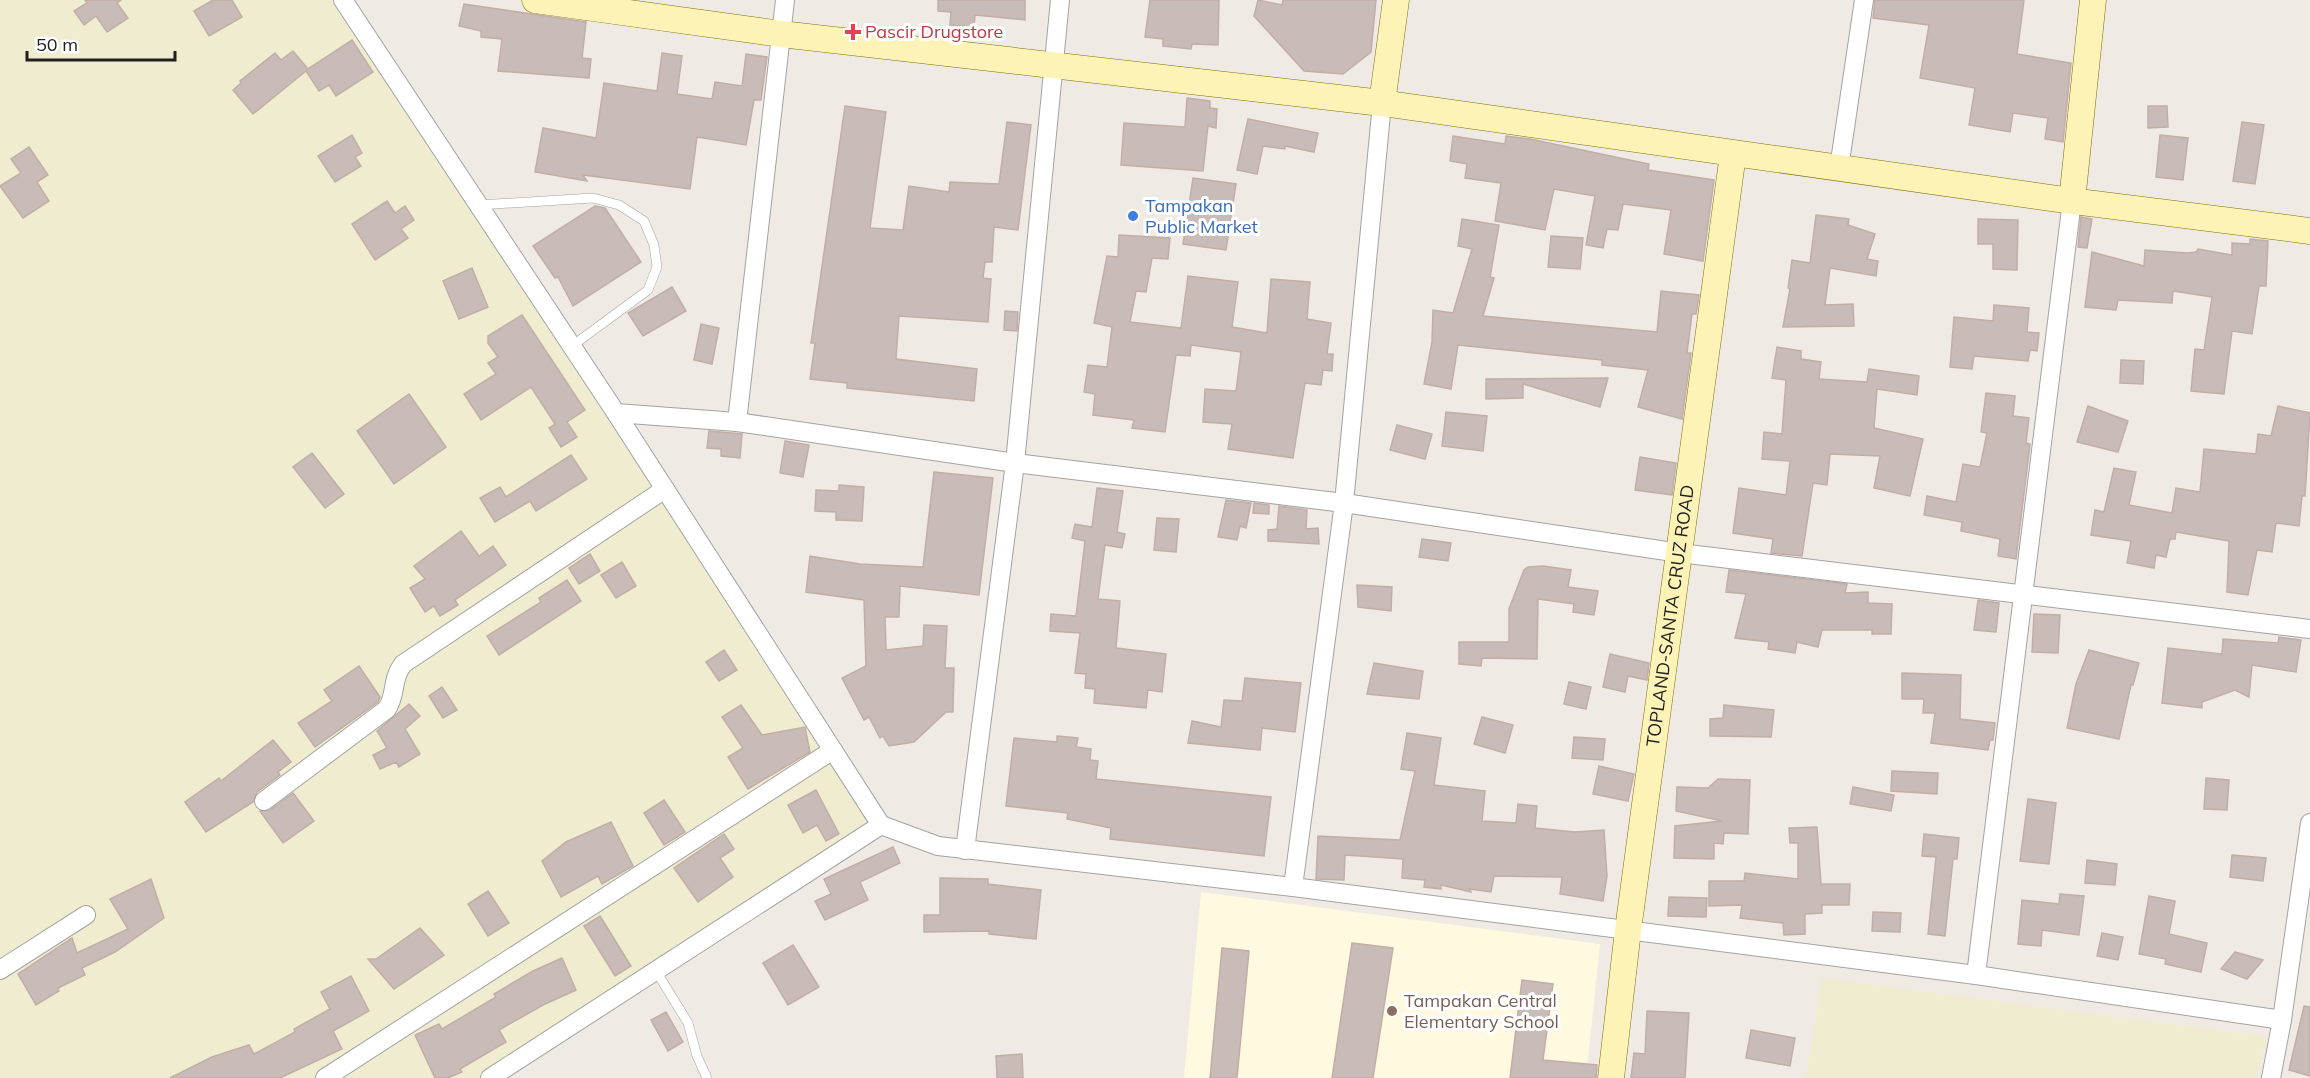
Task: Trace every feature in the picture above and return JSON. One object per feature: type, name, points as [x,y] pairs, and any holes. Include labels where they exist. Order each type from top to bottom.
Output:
[{"type":"main road","points":[[535,0],[781,34],[1382,103],[2072,201],[2310,231]]},
{"type":"main road","points":[[1382,103],[1396,0]]},
{"type":"main road","points":[[2072,201],[2093,0]]},
{"type":"main road","name":"TOPLAND-SANTA CRUZ ROAD","points":[[1611,1078],[1628,930],[1733,154]]},
{"type":"street","points":[[343,0],[616,413],[881,825],[938,846],[965,850],[1293,887],[1628,930],[1976,975],[2282,1020]]},
{"type":"street","points":[[737,422],[785,0]]},
{"type":"street","points":[[965,850],[1015,464],[1060,0]]},
{"type":"street","points":[[1839,168],[1864,0]]},
{"type":"street","points":[[1293,887],[1344,502],[1382,103]]},
{"type":"street","points":[[1976,975],[2072,201]]},
{"type":"street","points":[[616,413],[737,422],[1015,464],[1344,502],[1680,553],[2310,629]]},
{"type":"street","points":[[264,801],[387,709],[392,701],[395,674],[403,664],[665,489]]},
{"type":"street","points":[[325,1078],[833,750]]},
{"type":"street","points":[[2271,1078],[2282,1020],[2310,823]]},
{"type":"street","points":[[490,1078],[881,825]]},
{"type":"street","points":[[0,970],[86,915]]},
{"type":"lane","points":[[479,206],[592,198],[619,205],[644,221],[654,245],[657,267],[648,290],[572,346]]},
{"type":"lane","points":[[656,971],[688,1023],[697,1056],[707,1078]]},
{"type":"shaded area","points":[[0,0],[331,0],[881,825],[491,1078],[0,1078]]},
{"type":"shaded area","name":"Tampakan Central Elementary School","points":[[1201,892],[1600,944],[1586,1078],[1184,1078]]},
{"type":"shaded area","points":[[1822,978],[2268,1037],[2256,1078],[1806,1078]]},
{"type":"building","points":[[85,0],[121,0],[117,3],[128,18],[107,32],[96,16],[84,25],[74,11],[87,3]]},
{"type":"building","points":[[213,0],[232,0],[242,17],[209,36],[194,11]]},
{"type":"building","points":[[938,0],[1025,0],[1025,20],[975,15],[974,27],[950,25],[951,12],[938,11]]},
{"type":"building","points":[[1150,0],[1219,0],[1218,45],[1192,44],[1191,49],[1163,46],[1163,39],[1145,37]]},
{"type":"building","points":[[1258,0],[1282,5],[1283,0],[1376,0],[1371,52],[1343,74],[1304,71],[1254,16]]},
{"type":"building","points":[[1875,0],[2024,0],[2017,54],[2071,63],[2063,142],[2045,139],[2048,118],[2013,113],[2010,132],[1969,125],[1975,88],[1920,78],[1929,25],[1873,18]]},
{"type":"building","points":[[464,4],[586,22],[582,58],[591,59],[589,78],[498,71],[502,39],[481,37],[481,31],[459,26]]},
{"type":"building","points":[[352,40],[373,72],[336,96],[329,85],[319,91],[306,71],[253,114],[233,90],[241,83],[240,81],[275,53],[281,60],[293,51],[308,69]]},
{"type":"building","points":[[662,53],[682,56],[677,94],[712,99],[715,82],[742,86],[746,54],[767,57],[761,100],[754,100],[746,145],[697,137],[690,189],[583,175],[587,181],[535,172],[543,128],[596,138],[604,83],[657,91]]},
{"type":"building","points":[[1187,98],[1210,101],[1210,108],[1217,109],[1216,128],[1208,126],[1203,171],[1121,165],[1124,123],[1185,127]]},
{"type":"building","points":[[845,106],[886,112],[870,228],[903,230],[909,186],[949,192],[950,182],[999,184],[1007,122],[1031,125],[1018,230],[994,227],[992,262],[985,262],[983,278],[991,279],[988,322],[899,316],[896,359],[977,369],[974,401],[847,388],[847,383],[810,379],[815,343],[811,343]]},
{"type":"building","points":[[2148,106],[2167,106],[2168,127],[2148,128]]},
{"type":"building","points":[[1248,119],[1318,133],[1314,152],[1285,146],[1285,149],[1263,146],[1257,174],[1237,170]]},
{"type":"building","points":[[2242,122],[2264,125],[2255,184],[2233,181]]},
{"type":"building","points":[[352,135],[362,153],[355,157],[361,166],[335,182],[318,156]]},
{"type":"building","points":[[2160,135],[2188,138],[2183,180],[2156,177]]},
{"type":"building","points":[[1453,136],[1505,144],[1506,136],[1530,139],[1649,164],[1648,170],[1714,180],[1703,261],[1664,254],[1671,210],[1623,204],[1618,230],[1607,229],[1603,248],[1586,245],[1595,196],[1554,189],[1545,230],[1495,221],[1501,183],[1465,178],[1467,164],[1450,161]]},
{"type":"building","points":[[29,147],[48,175],[37,182],[49,201],[23,218],[0,186],[21,173],[11,159]]},
{"type":"building","points":[[1193,178],[1236,184],[1226,250],[1183,244]]},
{"type":"building","points":[[387,201],[395,213],[405,206],[414,220],[401,229],[408,238],[375,260],[352,224]]},
{"type":"building","points":[[595,206],[605,208],[641,262],[573,306],[558,277],[555,278],[533,246]]},
{"type":"building","points":[[1816,215],[1849,219],[1848,225],[1875,234],[1867,259],[1878,261],[1876,276],[1830,268],[1825,305],[1853,304],[1854,326],[1783,327],[1790,289],[1788,288],[1792,260],[1810,263]]},
{"type":"building","points":[[2081,217],[2092,219],[2087,248],[2078,247]]},
{"type":"building","points":[[1462,219],[1499,225],[1490,277],[1494,278],[1483,316],[1657,332],[1661,291],[1699,295],[1696,314],[1692,314],[1687,353],[1691,353],[1682,419],[1638,407],[1648,370],[1602,365],[1602,360],[1458,345],[1451,389],[1424,384],[1432,342],[1433,310],[1453,313],[1472,249],[1458,246]]},
{"type":"building","points":[[1978,219],[2018,220],[2017,270],[1993,269],[1993,244],[1978,244]]},
{"type":"building","points":[[1119,235],[1170,238],[1168,259],[1152,258],[1146,292],[1136,291],[1130,322],[1181,328],[1188,276],[1238,282],[1232,327],[1267,333],[1271,279],[1310,282],[1307,319],[1331,323],[1327,354],[1333,354],[1332,371],[1323,370],[1321,385],[1305,383],[1293,458],[1228,449],[1232,424],[1203,422],[1205,389],[1236,391],[1241,352],[1191,345],[1190,356],[1176,355],[1165,432],[1132,428],[1134,420],[1093,415],[1095,394],[1084,392],[1088,365],[1107,367],[1112,327],[1094,323],[1107,256],[1118,257]]},
{"type":"building","points":[[1551,236],[1583,238],[1580,269],[1548,267]]},
{"type":"building","points":[[2250,239],[2268,241],[2266,286],[2259,286],[2252,334],[2232,331],[2224,394],[2191,391],[2195,349],[2204,350],[2212,297],[2173,291],[2172,303],[2118,300],[2116,310],[2085,307],[2092,252],[2144,266],[2145,250],[2187,253],[2196,252],[2198,249],[2232,255],[2232,243],[2250,244]]},
{"type":"building","points":[[472,268],[488,307],[459,319],[443,281]]},
{"type":"building","points":[[672,287],[686,311],[643,336],[628,313]]},
{"type":"building","points":[[1994,305],[2029,308],[2027,332],[2039,333],[2037,351],[2030,350],[2028,361],[1974,356],[1972,369],[1950,367],[1954,317],[1993,321]]},
{"type":"building","points":[[1005,311],[1018,312],[1017,331],[1004,330]]},
{"type":"building","points":[[522,315],[585,410],[567,422],[577,437],[561,447],[549,428],[555,424],[531,387],[481,420],[464,394],[496,374],[488,363],[498,357],[488,343],[488,336]]},
{"type":"building","points":[[701,324],[719,328],[712,364],[694,360]]},
{"type":"building","points":[[1777,347],[1801,351],[1801,359],[1821,362],[1819,379],[1867,382],[1869,369],[1919,376],[1917,395],[1877,389],[1874,428],[1923,439],[1910,496],[1874,488],[1880,456],[1830,454],[1827,485],[1813,483],[1802,556],[1771,553],[1773,539],[1733,533],[1739,488],[1786,495],[1790,461],[1762,459],[1764,432],[1782,434],[1786,380],[1772,378]]},
{"type":"building","points":[[2121,360],[2144,361],[2143,384],[2120,383]]},
{"type":"building","points":[[1608,378],[1600,407],[1523,384],[1523,398],[1486,399],[1486,379]]},
{"type":"building","points":[[1986,393],[2015,396],[2013,416],[2029,418],[2026,443],[2030,444],[2016,559],[1998,556],[2000,539],[1961,531],[1962,522],[1924,515],[1927,496],[1956,502],[1963,464],[1980,467],[1987,433],[1981,432]]},
{"type":"building","points":[[409,394],[446,447],[394,484],[357,431]]},
{"type":"building","points":[[2088,406],[2128,421],[2118,452],[2077,442]]},
{"type":"building","points":[[2278,406],[2310,413],[2305,496],[2302,496],[2299,526],[2276,523],[2272,552],[2257,550],[2248,595],[2227,592],[2229,541],[2176,532],[2175,539],[2170,539],[2166,557],[2156,555],[2154,568],[2127,563],[2131,541],[2091,535],[2095,510],[2104,512],[2114,468],[2136,472],[2129,505],[2172,513],[2176,488],[2200,492],[2204,449],[2256,454],[2258,434],[2271,436]]},
{"type":"building","points":[[1446,412],[1487,416],[1483,451],[1442,446]]},
{"type":"building","points":[[1397,425],[1432,434],[1425,459],[1390,450]]},
{"type":"building","points":[[709,431],[742,434],[740,458],[721,456],[721,449],[707,448]]},
{"type":"building","points":[[785,441],[809,445],[803,477],[780,473]]},
{"type":"building","points":[[312,453],[344,494],[325,508],[293,467]]},
{"type":"building","points":[[571,455],[587,479],[536,511],[530,501],[495,522],[480,498],[500,487],[506,497]]},
{"type":"building","points":[[1640,457],[1676,463],[1672,495],[1635,490]]},
{"type":"building","points":[[934,472],[993,478],[979,595],[900,586],[899,617],[885,617],[886,650],[923,646],[924,625],[947,626],[945,668],[954,668],[953,712],[946,712],[914,742],[889,746],[883,736],[880,738],[869,717],[864,720],[842,678],[866,666],[864,600],[806,592],[810,556],[860,564],[923,567]]},
{"type":"building","points":[[839,485],[864,487],[862,521],[836,520],[836,512],[815,511],[816,490],[839,491]]},
{"type":"building","points":[[1097,488],[1123,491],[1117,532],[1125,534],[1122,548],[1105,545],[1098,599],[1120,601],[1116,648],[1166,654],[1162,692],[1148,690],[1146,708],[1094,703],[1095,689],[1085,688],[1086,674],[1075,673],[1080,633],[1050,631],[1051,614],[1076,616],[1085,541],[1072,538],[1075,524],[1092,527]]},
{"type":"building","points":[[1226,500],[1251,503],[1246,528],[1240,526],[1237,540],[1218,537]]},
{"type":"building","points":[[1254,503],[1269,505],[1269,514],[1253,513]]},
{"type":"building","points":[[1279,506],[1307,510],[1306,529],[1318,528],[1319,544],[1268,541],[1268,530],[1277,529]]},
{"type":"building","points":[[1157,518],[1179,519],[1176,552],[1154,550]]},
{"type":"building","points":[[461,531],[479,556],[493,546],[506,565],[455,600],[458,605],[440,616],[434,606],[425,612],[410,588],[425,579],[414,566]]},
{"type":"building","points":[[1422,539],[1451,543],[1448,561],[1419,557]]},
{"type":"building","points":[[590,554],[600,571],[579,584],[569,568]]},
{"type":"building","points":[[622,562],[636,586],[616,598],[601,575]]},
{"type":"building","points":[[1543,566],[1571,570],[1568,587],[1598,591],[1594,615],[1573,612],[1574,604],[1538,599],[1537,659],[1482,658],[1481,666],[1459,664],[1459,642],[1509,642],[1509,609],[1524,570],[1528,567]]},
{"type":"building","points":[[1729,570],[1847,584],[1845,593],[1868,592],[1868,603],[1892,604],[1891,634],[1872,634],[1872,630],[1822,630],[1818,647],[1797,642],[1795,653],[1768,649],[1769,642],[1735,638],[1746,594],[1726,592]]},
{"type":"building","points":[[567,580],[581,601],[499,655],[487,636],[541,602],[539,598]]},
{"type":"building","points":[[1357,585],[1392,587],[1391,611],[1358,607]]},
{"type":"building","points":[[1978,600],[1999,603],[1996,632],[1974,630]]},
{"type":"building","points":[[2034,614],[2060,615],[2058,653],[2032,652]]},
{"type":"building","points":[[2279,637],[2301,640],[2296,672],[2252,665],[2249,697],[2235,690],[2202,702],[2202,708],[2162,703],[2168,648],[2222,654],[2223,639],[2278,643]]},
{"type":"building","points":[[724,650],[737,670],[719,681],[706,662]]},
{"type":"building","points":[[2089,650],[2139,663],[2133,685],[2131,685],[2119,739],[2067,728],[2076,684]]},
{"type":"building","points":[[1610,654],[1649,663],[1647,680],[1628,676],[1625,692],[1603,687]]},
{"type":"building","points":[[1374,663],[1423,671],[1419,699],[1367,694]]},
{"type":"building","points":[[359,666],[380,697],[378,702],[315,747],[298,723],[332,701],[324,690]]},
{"type":"building","points":[[1902,673],[1961,675],[1960,719],[1995,723],[1993,740],[1990,740],[1988,750],[1931,743],[1935,713],[1923,713],[1924,699],[1902,699]]},
{"type":"building","points":[[1245,678],[1301,683],[1295,732],[1262,728],[1260,750],[1188,743],[1192,721],[1221,727],[1224,700],[1242,701]]},
{"type":"building","points":[[1569,682],[1591,687],[1586,709],[1564,704]]},
{"type":"building","points":[[442,687],[457,710],[443,718],[429,696]]},
{"type":"building","points":[[409,704],[420,716],[405,729],[420,754],[399,767],[396,762],[380,769],[373,755],[387,748],[377,731]]},
{"type":"building","points":[[741,705],[762,735],[805,727],[810,752],[748,789],[728,757],[743,748],[722,717]]},
{"type":"building","points":[[1724,705],[1774,710],[1771,737],[1710,736],[1710,719],[1723,718]]},
{"type":"building","points":[[1482,717],[1513,725],[1505,753],[1474,744]]},
{"type":"building","points":[[1407,733],[1441,738],[1434,785],[1485,791],[1482,821],[1516,823],[1518,804],[1537,806],[1535,828],[1575,832],[1604,830],[1607,876],[1603,901],[1560,894],[1562,877],[1494,876],[1491,892],[1470,889],[1471,892],[1441,885],[1441,889],[1424,887],[1425,880],[1402,878],[1403,859],[1345,855],[1344,880],[1316,879],[1318,836],[1400,840],[1415,771],[1401,769]]},
{"type":"building","points":[[1057,736],[1078,738],[1076,747],[1091,749],[1090,760],[1098,761],[1096,779],[1271,797],[1264,856],[1110,839],[1111,828],[1067,819],[1068,813],[1006,806],[1014,738],[1057,742]]},
{"type":"building","points":[[1574,737],[1605,739],[1603,760],[1572,758]]},
{"type":"building","points":[[273,740],[291,762],[278,772],[280,775],[257,792],[253,802],[206,832],[185,802],[219,778],[221,781]]},
{"type":"building","points":[[1599,766],[1634,774],[1628,801],[1593,794]]},
{"type":"building","points":[[1892,771],[1938,773],[1937,794],[1891,791]]},
{"type":"building","points":[[2206,778],[2229,780],[2227,810],[2204,809]]},
{"type":"building","points":[[1718,779],[1750,780],[1748,834],[1724,833],[1723,844],[1714,843],[1714,859],[1674,858],[1675,826],[1722,821],[1676,811],[1677,787],[1708,788]]},
{"type":"building","points":[[1853,787],[1894,795],[1891,811],[1850,804]]},
{"type":"building","points":[[816,790],[839,834],[826,841],[817,825],[803,833],[788,805]]},
{"type":"building","points":[[293,793],[314,821],[283,843],[260,811],[270,810]]},
{"type":"building","points":[[2028,799],[2056,803],[2049,864],[2020,861]]},
{"type":"building","points":[[664,800],[685,832],[664,845],[644,813]]},
{"type":"building","points":[[611,822],[633,866],[602,884],[598,876],[561,897],[542,861],[566,842]]},
{"type":"building","points":[[1817,827],[1821,884],[1850,884],[1849,905],[1822,905],[1822,913],[1805,914],[1805,934],[1784,935],[1783,923],[1740,918],[1742,905],[1709,906],[1709,881],[1744,881],[1745,873],[1798,879],[1798,843],[1790,843],[1789,828]]},
{"type":"building","points":[[724,834],[734,849],[720,858],[733,877],[698,902],[674,868]]},
{"type":"building","points":[[1924,834],[1959,838],[1957,859],[1953,859],[1945,936],[1928,934],[1936,857],[1922,856]]},
{"type":"building","points":[[893,847],[900,863],[860,882],[868,900],[825,920],[815,901],[831,894],[824,879]]},
{"type":"building","points":[[2232,855],[2266,858],[2263,881],[2230,877]]},
{"type":"building","points":[[2087,860],[2117,864],[2115,885],[2085,883]]},
{"type":"building","points":[[940,878],[988,879],[988,884],[1041,890],[1036,939],[989,934],[989,931],[924,932],[924,915],[940,915]]},
{"type":"building","points":[[151,879],[164,918],[115,952],[82,968],[85,975],[58,988],[59,991],[36,1005],[18,974],[72,938],[77,953],[128,929],[110,899]]},
{"type":"building","points":[[488,891],[509,923],[488,936],[468,904]]},
{"type":"building","points":[[2060,894],[2084,896],[2079,935],[2042,930],[2041,946],[2018,944],[2022,900],[2059,904]]},
{"type":"building","points":[[2149,896],[2175,901],[2169,934],[2207,943],[2201,972],[2165,964],[2166,959],[2139,954]]},
{"type":"building","points":[[1669,897],[1707,898],[1706,917],[1668,916]]},
{"type":"building","points":[[1873,912],[1901,913],[1900,932],[1872,931]]},
{"type":"building","points":[[600,916],[631,966],[615,976],[584,926]]},
{"type":"building","points":[[420,928],[444,955],[394,989],[368,959],[376,959]]},
{"type":"building","points":[[2102,933],[2123,937],[2118,960],[2097,956]]},
{"type":"building","points":[[1352,943],[1393,948],[1373,1078],[1332,1078]]},
{"type":"building","points":[[793,945],[819,987],[788,1005],[763,963]]},
{"type":"building","points":[[1222,948],[1249,951],[1237,1078],[1210,1078]]},
{"type":"building","points":[[2235,952],[2263,960],[2247,979],[2221,969]]},
{"type":"building","points":[[562,958],[576,990],[543,1005],[499,1030],[506,1042],[460,1069],[462,1072],[448,1078],[435,1078],[415,1035],[439,1024],[442,1029],[496,997],[494,994],[533,971]]},
{"type":"building","points":[[351,976],[369,1011],[333,1031],[342,1049],[280,1078],[170,1078],[212,1057],[249,1045],[254,1054],[295,1032],[294,1029],[330,1009],[321,992]]},
{"type":"building","points":[[1522,980],[1553,984],[1543,1060],[1597,1065],[1596,1078],[1510,1078]]},
{"type":"building","points":[[2304,1006],[2310,1007],[2310,1076],[2289,1070]]},
{"type":"building","points":[[1647,1011],[1689,1013],[1685,1078],[1631,1078],[1634,1053],[1645,1054]]},
{"type":"building","points":[[666,1012],[683,1042],[668,1051],[651,1020]]},
{"type":"building","points":[[1751,1030],[1795,1038],[1790,1066],[1746,1058]]},
{"type":"building","points":[[1022,1054],[1023,1078],[997,1078],[996,1056]]},
{"type":"place","name":"Pascir Drugstore","points":[[853,32]]},
{"type":"place","name":"Tampakan Public Market","points":[[1133,216]]},
{"type":"place","name":"Tampakan Central Elementary School","points":[[1392,1011]]}]
